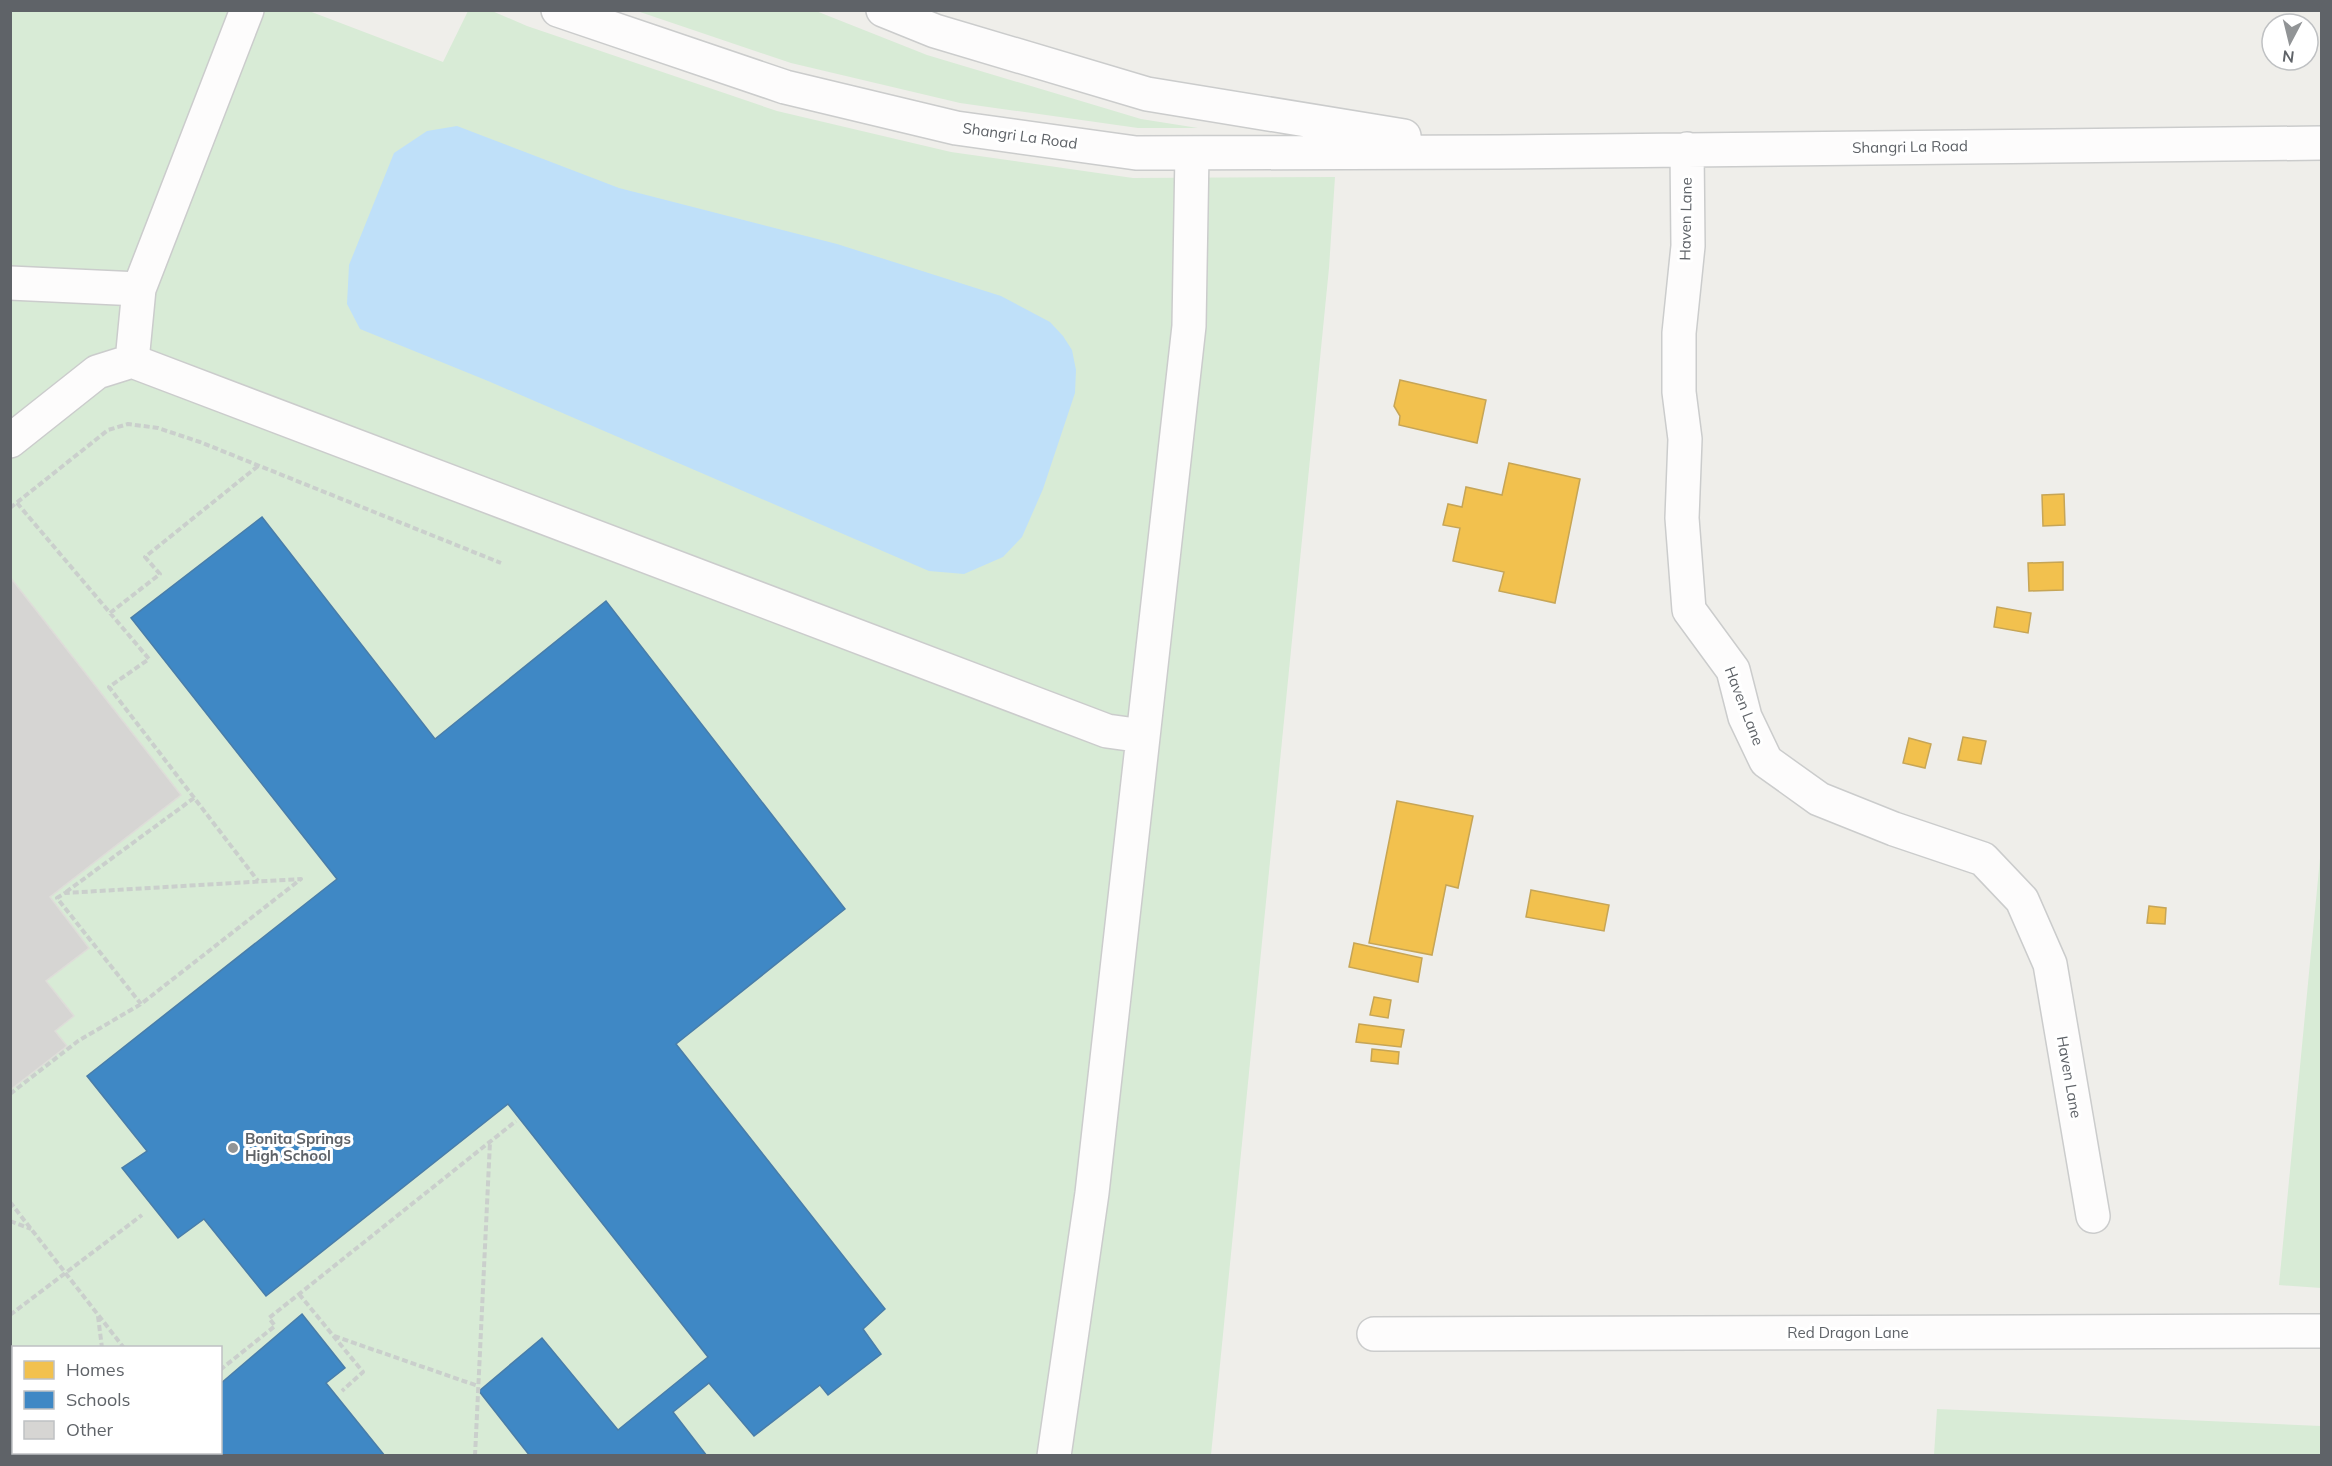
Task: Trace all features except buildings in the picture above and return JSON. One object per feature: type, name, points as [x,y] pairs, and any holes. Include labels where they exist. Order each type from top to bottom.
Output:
[{"type":"street","points":[[132,361],[139,289],[247,10]]},
{"type":"street","name":"Shangri La Road","points":[[558,10],[784,87],[956,128],[1136,153],[1498,152],[2322,143]]},
{"type":"street","name":"Shangri La Road","points":[[884,10],[935,31],[1147,94],[1498,152]]},
{"type":"street","name":"Haven Lane","points":[[1687,149],[1688,246],[1679,333],[1679,392],[1685,439],[1682,518],[1689,610],[1733,670],[1745,717],[1766,761],[1819,799],[1894,829],[1983,859],[2022,900],[2050,964],[2093,1216]]},
{"type":"street","points":[[1054,1455],[1092,1192],[1189,326],[1191,153]]},
{"type":"street","points":[[10,282],[139,289]]},
{"type":"street","points":[[10,441],[97,372],[132,361],[1107,731],[1143,736]]},
{"type":"street","name":"Red Dragon Lane","points":[[1374,1334],[2322,1331]]},
{"type":"path","points":[[10,508],[108,430],[128,424],[158,428],[501,563]]},
{"type":"path","points":[[110,613],[160,574],[145,557],[258,466]]},
{"type":"path","points":[[17,503],[149,659],[109,687],[258,882]]},
{"type":"path","points":[[141,1004],[57,898],[194,798]]},
{"type":"path","points":[[10,1094],[78,1041],[141,1004],[301,879],[65,893]]},
{"type":"path","points":[[222,1368],[275,1326],[269,1318],[516,1121]]},
{"type":"path","points":[[475,1455],[490,1141]]},
{"type":"path","points":[[10,1202],[123,1346]]},
{"type":"path","points":[[10,1315],[142,1215]]},
{"type":"path","points":[[10,1221],[32,1229]]},
{"type":"path","points":[[299,1294],[363,1372],[342,1390]]},
{"type":"path","points":[[98,1314],[102,1346]]},
{"type":"path","points":[[334,1336],[478,1386]]},
{"type":"green space","points":[[10,11],[309,11],[443,62],[468,11],[492,11],[527,26],[777,111],[951,152],[1133,178],[1335,177],[1329,268],[1211,1455],[11,1455]]},
{"type":"green space","points":[[637,11],[816,11],[927,55],[1141,119],[1198,128],[1138,128],[960,103],[791,63]]},
{"type":"green space","points":[[2321,848],[2322,1288],[2279,1285]]},
{"type":"green space","points":[[1937,1409],[2321,1426],[2321,1455],[1934,1455]]},
{"type":"water","points":[[457,126],[619,188],[837,244],[1001,296],[1050,322],[1072,350],[1076,370],[1075,393],[1043,489],[1022,537],[1003,557],[964,574],[929,571],[488,381],[360,329],[347,304],[349,265],[394,153],[427,131]]},
{"type":"place","name":"Bonita Springs High School","points":[[233,1148]]}]
